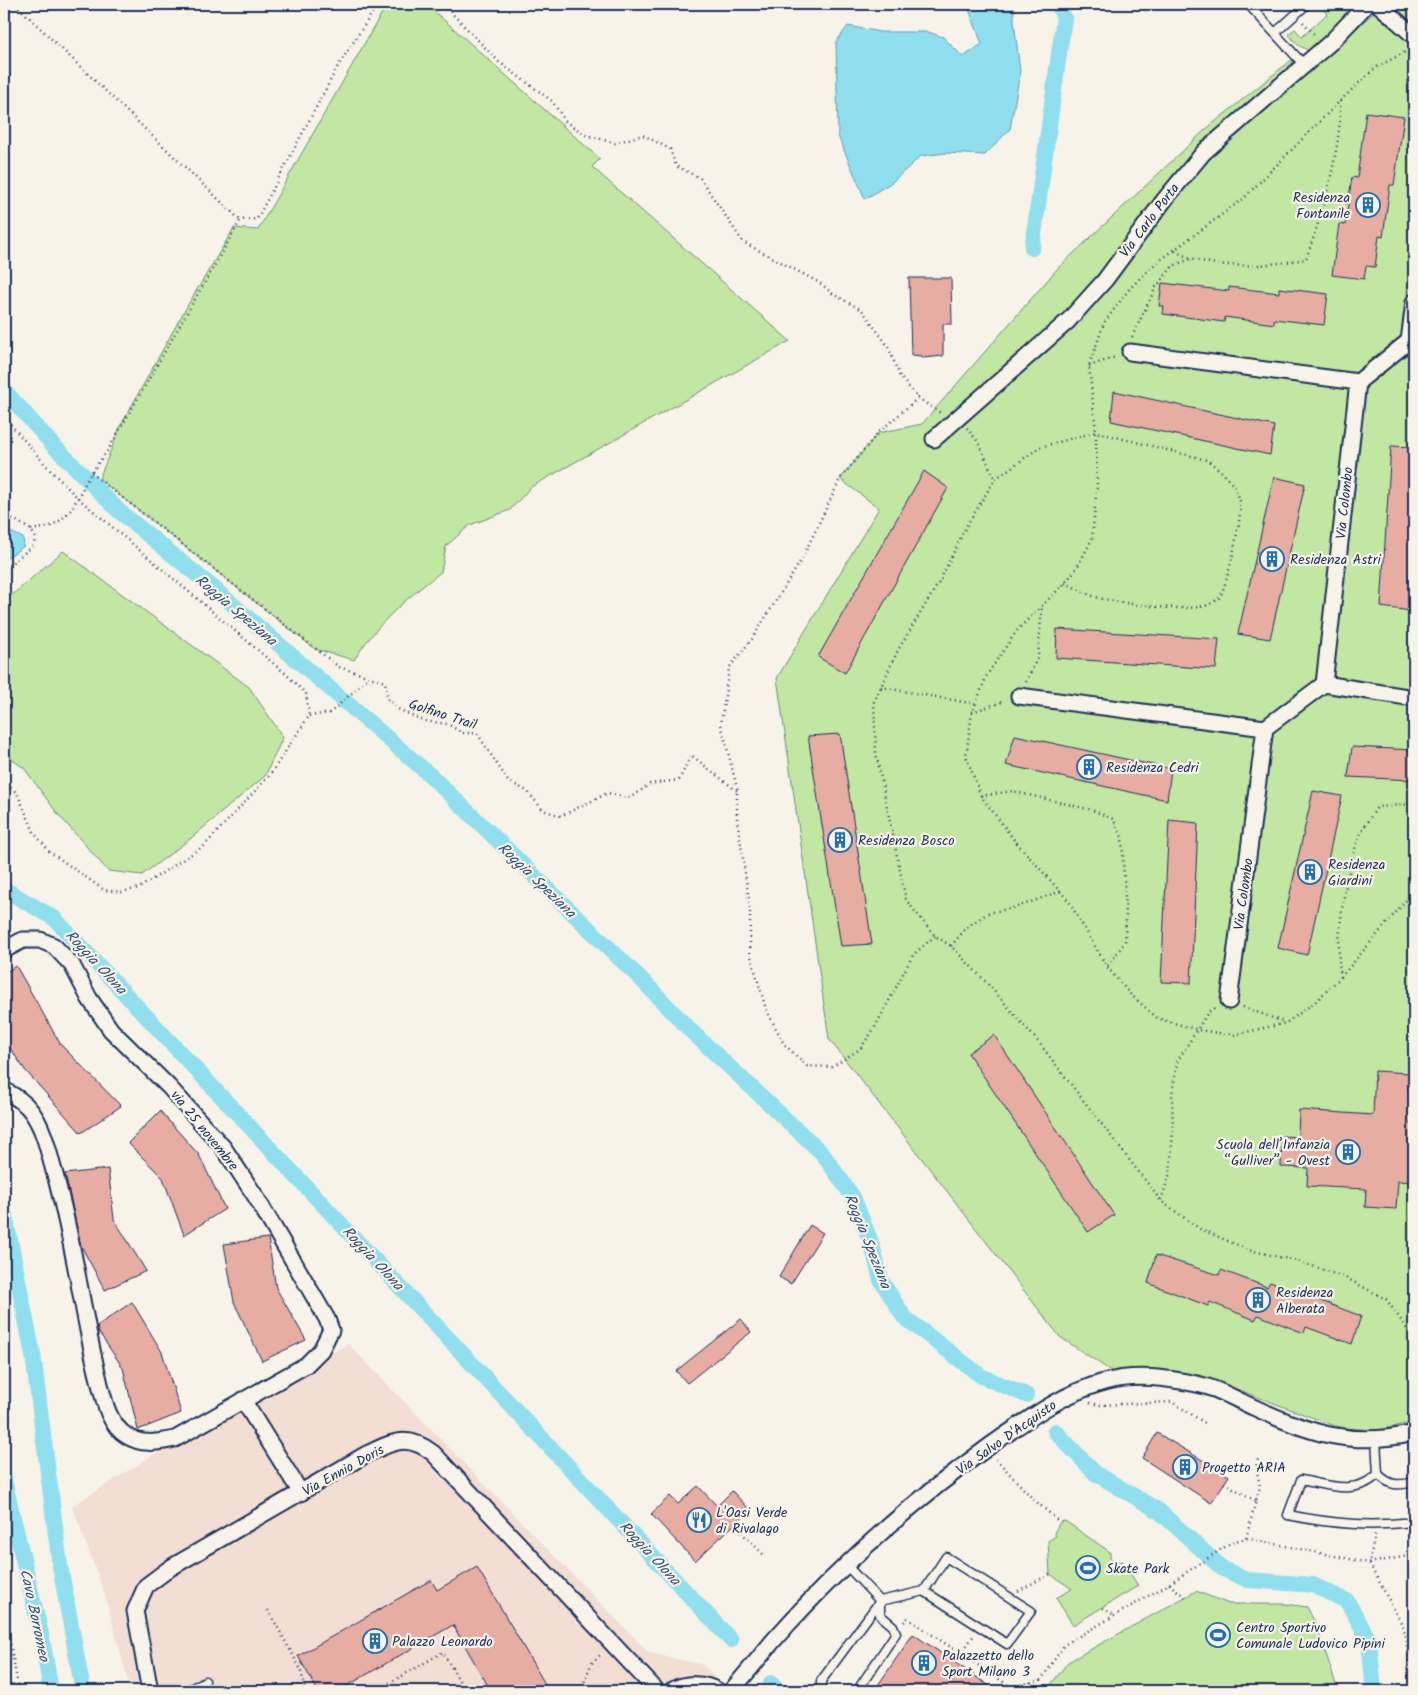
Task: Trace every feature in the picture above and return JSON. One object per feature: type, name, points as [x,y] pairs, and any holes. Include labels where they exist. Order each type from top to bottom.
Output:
[{"type":"street","name":"Via Carlo Porta","points":[[934,439],[1068,321],[1104,280],[1165,199],[1204,152],[1325,47],[1367,4]]},
{"type":"street","points":[[1378,4],[1414,36]]},
{"type":"street","points":[[1130,352],[1358,382],[1412,342],[1414,302]]},
{"type":"street","name":"Via Colombo","points":[[1324,684],[1358,382]]},
{"type":"street","points":[[1019,696],[1265,728],[1324,684],[1414,698]]},
{"type":"street","name":"Via Colombo","points":[[1229,1001],[1265,728]]},
{"type":"street","name":"via 25 novembre","points":[[4,950],[23,940],[40,940],[54,946],[72,965],[89,998],[111,1030],[169,1087],[223,1147],[256,1197],[327,1319],[331,1330],[321,1350],[306,1365],[182,1436],[155,1443],[140,1442],[126,1435],[113,1422],[103,1395],[66,1212],[43,1132],[31,1111],[20,1100],[4,1090]]},
{"type":"street","name":"Via Salvo D'Acquisto","points":[[731,1691],[773,1641],[847,1566],[913,1506],[1033,1415],[1070,1394],[1106,1382],[1160,1377],[1204,1386],[1293,1426],[1327,1436],[1376,1440],[1414,1433]]},
{"type":"street","points":[[243,1400],[301,1494]]},
{"type":"street","name":"Via Ennio Doris","points":[[150,1691],[136,1610],[146,1586],[170,1568],[391,1443],[410,1441],[423,1446],[657,1691]]},
{"type":"street","points":[[671,1691],[688,1684],[702,1685],[718,1691]]},
{"type":"lane","points":[[1248,4],[1304,65]]},
{"type":"lane","points":[[1275,33],[1307,4]]},
{"type":"lane","points":[[1376,1440],[1378,1474],[1386,1482],[1397,1486],[1414,1482]]},
{"type":"lane","points":[[1378,1474],[1367,1484],[1354,1488],[1301,1480],[1288,1514],[1331,1523],[1377,1526],[1414,1522]]},
{"type":"lane","points":[[821,1691],[822,1681],[880,1600],[924,1590],[946,1557],[1030,1611],[1007,1644],[924,1590]]},
{"type":"lane","points":[[847,1566],[880,1600],[880,1615],[893,1626],[896,1633],[857,1691]]},
{"type":"lane","points":[[187,1691],[205,1681]]},
{"type":"path","points":[[15,4],[240,220],[257,219],[338,66],[378,4]]},
{"type":"path","points":[[444,4],[499,62],[552,101],[566,122],[586,135],[615,143],[643,135],[670,149],[676,166],[700,178],[742,242],[820,283],[833,294],[862,310],[888,346],[900,377],[918,398],[956,419],[978,442],[995,479]]},
{"type":"path","points":[[1296,14],[1325,47]]},
{"type":"path","points":[[1414,47],[1375,68],[1243,199],[1155,264],[1130,288],[1104,323],[1089,366],[1096,432],[1097,486],[1092,539],[1078,566],[1064,583],[1018,628],[987,674],[972,712],[966,756],[981,796],[1015,841],[1061,891],[1107,967],[1130,994],[1157,1018],[1198,1030],[1233,1035],[1286,1023],[1314,1003],[1340,977],[1414,891]]},
{"type":"path","points":[[1175,251],[1190,259],[1205,263],[1248,266],[1306,259],[1320,220],[1340,121],[1340,101]]},
{"type":"path","points":[[31,530],[49,527],[61,520],[78,497],[91,473],[108,450],[240,220]]},
{"type":"path","points":[[1089,366],[1130,352],[1132,335],[1156,287],[1173,266],[1190,259]]},
{"type":"path","points":[[918,398],[878,433],[840,479],[802,559],[752,639],[729,668],[721,724],[738,788],[737,818],[750,907],[750,953],[766,1008],[784,1044],[807,1066],[832,1066],[860,1049],[874,1029],[913,955],[935,936]]},
{"type":"path","points":[[4,417],[51,471],[78,497],[286,674],[306,694],[309,716],[269,776],[204,846],[139,888],[122,892],[104,890],[50,852],[34,834],[17,793],[4,782]]},
{"type":"path","points":[[1064,583],[1095,597],[1151,606],[1198,608],[1209,605],[1220,598],[1232,556],[1241,502],[1232,485],[1217,467],[1207,460],[1096,432],[1040,447],[995,479],[967,525],[938,584],[898,650],[874,702],[876,753],[906,900],[935,936],[950,946],[986,982],[1036,1039],[1161,1201],[1200,1229],[1249,1250],[1302,1262],[1346,1278],[1386,1299],[1414,1339]]},
{"type":"path","name":"Golfino Trail","points":[[91,473],[339,667],[385,682],[388,699],[398,709],[424,721],[448,724],[462,733],[477,733],[508,781],[527,791],[543,810],[561,816],[608,793],[630,798],[650,784],[679,780],[691,755],[737,791],[738,788]]},
{"type":"path","points":[[4,513],[31,530],[36,538],[33,546],[4,569]]},
{"type":"path","points":[[972,712],[1019,696],[1038,657],[1042,604]]},
{"type":"path","points":[[309,716],[330,713],[369,678]]},
{"type":"path","points":[[881,687],[975,704]]},
{"type":"path","points":[[981,796],[1012,791],[1092,810],[1113,818],[1122,837],[1126,916],[1125,942],[1107,967]]},
{"type":"path","points":[[1340,977],[1338,961],[1340,933],[1351,863],[1361,833],[1377,807],[1414,804]]},
{"type":"path","points":[[950,946],[968,926],[988,913],[1017,907],[1061,891]]},
{"type":"path","points":[[1161,1201],[1170,1173],[1173,1131],[1172,1095],[1177,1062],[1198,1030]]},
{"type":"path","points":[[1087,1402],[1099,1405],[1172,1402],[1205,1423]]},
{"type":"path","points":[[986,1449],[1033,1499],[1060,1522]]},
{"type":"path","points":[[1246,1538],[1260,1486],[1256,1467],[1258,1459]]},
{"type":"path","points":[[1224,1483],[1256,1501]]},
{"type":"path","points":[[734,1524],[763,1554]]},
{"type":"path","points":[[1377,1526],[1369,1563],[1404,1628],[1414,1691]]},
{"type":"path","points":[[896,1633],[906,1618],[1011,1687],[1041,1680],[1064,1646],[1169,1584],[1232,1542],[1246,1538],[1369,1563],[1414,1555]]},
{"type":"path","points":[[1008,1596],[1050,1574]]},
{"type":"path","points":[[1169,1584],[1186,1597]]},
{"type":"path","points":[[1103,1608],[1114,1615]]},
{"type":"path","points":[[4,1610],[19,1691]]},
{"type":"path","points":[[268,1610],[300,1668],[306,1691]]},
{"type":"path","points":[[961,1654],[980,1627]]},
{"type":"path","points":[[581,1691],[591,1664],[612,1643]]},
{"type":"path","points":[[376,1691],[443,1652],[461,1683],[466,1681]]},
{"type":"path","points":[[1030,1682],[1033,1691]]},
{"type":"shaded area","points":[[348,1344],[649,1653],[703,1665],[727,1691],[131,1691],[104,1592],[72,1506],[155,1454]]},
{"type":"green space","points":[[387,4],[426,4],[600,159],[592,167],[790,341],[531,487],[510,510],[470,525],[446,546],[441,572],[393,612],[373,634],[354,660],[315,649],[99,479],[121,425],[183,313],[234,228],[258,230]]},
{"type":"green space","points":[[1322,4],[1357,4],[1311,52],[1298,45],[1288,34],[1295,29],[1302,37],[1327,14],[1320,6]]},
{"type":"green space","points":[[1383,4],[1414,4],[1414,1422],[1370,1432],[1335,1426],[1199,1375],[1114,1373],[1060,1337],[829,1039],[777,678],[879,508],[840,479],[878,433],[922,424],[1058,268],[1205,130],[1290,61],[1323,59]]},
{"type":"green space","points":[[63,551],[249,687],[283,737],[265,776],[190,839],[142,875],[108,871],[57,813],[24,768],[4,754],[4,602]]},
{"type":"green space","name":"Skate Park","points":[[1065,1521],[1110,1552],[1110,1558],[1117,1562],[1123,1561],[1138,1586],[1073,1625],[1056,1598],[1072,1589],[1050,1574],[1048,1541],[1056,1536],[1054,1533],[1060,1522]]},
{"type":"green space","name":"Centro Sportivo Comunale Ludovico Pipini","points":[[1196,1591],[1229,1604],[1286,1604],[1307,1607],[1317,1626],[1338,1691],[1046,1691],[1068,1662]]},
{"type":"water","points":[[967,4],[1014,4],[1020,72],[1010,129],[985,155],[945,153],[921,156],[892,182],[865,199],[838,136],[836,42],[848,26],[880,32],[928,32],[943,37],[963,57],[982,44]]},
{"type":"water","points":[[4,529],[23,538],[24,546],[4,560]]},
{"type":"building","name":"Residenza Fontanile","points":[[1366,112],[1404,117],[1394,185],[1390,185],[1383,237],[1379,236],[1375,267],[1366,266],[1364,279],[1332,275],[1339,224],[1345,225],[1352,177],[1357,178]]},
{"type":"building","points":[[909,278],[951,278],[952,324],[943,324],[943,356],[922,358],[922,356],[911,355]]},
{"type":"building","points":[[1162,283],[1229,291],[1229,287],[1279,293],[1279,288],[1328,294],[1324,325],[1274,319],[1274,324],[1225,317],[1224,322],[1163,314],[1164,306],[1159,306]]},
{"type":"building","points":[[1114,391],[1274,426],[1270,455],[1111,421]]},
{"type":"building","points":[[1391,446],[1414,447],[1414,559],[1411,611],[1381,607]]},
{"type":"building","points":[[924,471],[948,488],[845,673],[818,657]]},
{"type":"building","name":"Residenza Astri","points":[[1274,477],[1305,484],[1270,639],[1238,634]]},
{"type":"building","points":[[1057,629],[1219,639],[1216,669],[1056,658]]},
{"type":"building","name":"Residenza Bosco","points":[[840,734],[872,944],[841,946],[808,736]]},
{"type":"building","name":"Residenza Cedri","points":[[1015,735],[1171,769],[1167,800],[1006,765]]},
{"type":"building","points":[[1352,747],[1414,750],[1414,780],[1348,777]]},
{"type":"building","name":"Residenza Giardini","points":[[1313,791],[1342,796],[1307,955],[1278,948]]},
{"type":"building","points":[[1169,820],[1198,823],[1191,983],[1161,982]]},
{"type":"building","points":[[16,966],[61,1045],[121,1106],[81,1133],[25,1070],[4,1039],[4,973]]},
{"type":"building","points":[[994,1035],[1114,1215],[1088,1232],[968,1053]]},
{"type":"building","name":"Scuola dell’Infanzia “Gulliver” - Ovest","points":[[1375,1071],[1410,1073],[1408,1091],[1414,1091],[1414,1182],[1398,1181],[1396,1209],[1365,1207],[1366,1189],[1307,1186],[1308,1168],[1281,1167],[1282,1136],[1298,1137],[1299,1110],[1373,1115]]},
{"type":"building","points":[[160,1111],[199,1155],[225,1209],[184,1235],[163,1178],[128,1143]]},
{"type":"building","points":[[108,1169],[114,1219],[146,1271],[105,1290],[81,1246],[65,1174]]},
{"type":"building","points":[[810,1225],[823,1233],[791,1284],[779,1277]]},
{"type":"building","points":[[268,1238],[276,1288],[306,1340],[262,1361],[234,1302],[224,1244]]},
{"type":"building","name":"Residenza Alberata","points":[[1156,1255],[1219,1275],[1221,1270],[1267,1287],[1270,1282],[1361,1316],[1352,1344],[1306,1327],[1304,1333],[1258,1315],[1255,1320],[1210,1302],[1208,1306],[1148,1283]]},
{"type":"building","points":[[132,1302],[162,1352],[181,1413],[138,1430],[123,1368],[98,1331],[97,1326]]},
{"type":"building","points":[[741,1319],[751,1332],[687,1383],[676,1371]]},
{"type":"building","name":"Progetto ARIA","points":[[1157,1433],[1229,1476],[1211,1503],[1142,1458]]},
{"type":"building","points":[[698,1486],[717,1506],[732,1491],[750,1510],[695,1561],[651,1514],[670,1496],[678,1504]]},
{"type":"building","points":[[477,1567],[549,1691],[491,1691],[453,1625],[338,1691],[318,1691],[298,1656],[431,1580],[437,1590]]},
{"type":"building","name":"Palazzetto dello Sport Milano 3","points":[[913,1634],[997,1691],[874,1691]]},
{"type":"waterway","points":[[1032,248],[1064,18],[1058,4]]},
{"type":"waterway","name":"Roggia Speziana","points":[[4,390],[52,444],[119,511],[217,591],[430,775],[642,980],[692,1032],[822,1153],[853,1197],[872,1245],[881,1280],[904,1317],[981,1376],[1026,1395]]},
{"type":"waterway","name":"Roggia Olona","points":[[4,889],[54,918],[731,1640]]},
{"type":"waterway","points":[[4,1210],[33,1355],[60,1566],[83,1691]]},
{"type":"waterway","name":"Roggia Speziana","points":[[1055,1431],[1095,1473],[1159,1511],[1223,1569],[1248,1580],[1313,1585],[1347,1601],[1369,1640],[1374,1691]]},
{"type":"waterway","name":"Cavo Borromeo","points":[[4,1480],[42,1638],[51,1691]]},
{"type":"waterway","name":"Roggia Olona","points":[[771,1683],[778,1691]]},
{"type":"place","name":"Residenza Fontanile","points":[[1368,205]]},
{"type":"place","name":"Residenza Astri","points":[[1272,559]]},
{"type":"place","name":"Residenza Cedri","points":[[1089,767]]},
{"type":"place","name":"Residenza Bosco","points":[[840,840]]},
{"type":"place","name":"Residenza Giardini","points":[[1310,872]]},
{"type":"place","name":"Scuola dell’Infanzia “Gulliver” - Ovest","points":[[1348,1152]]},
{"type":"place","name":"Residenza Alberata","points":[[1258,1300]]},
{"type":"place","name":"Progetto ARIA","points":[[1185,1467]]},
{"type":"place","name":"L'Oasi Verde di Rivalago","points":[[699,1520]]},
{"type":"place","name":"Skate Park","points":[[1088,1568]]},
{"type":"place","name":"Centro Sportivo Comunale Ludovico Pipini","points":[[1218,1635]]},
{"type":"place","name":"Palazzo Leonardo","points":[[375,1641]]},
{"type":"place","name":"Palazzetto dello Sport Milano 3","points":[[924,1663]]}]
